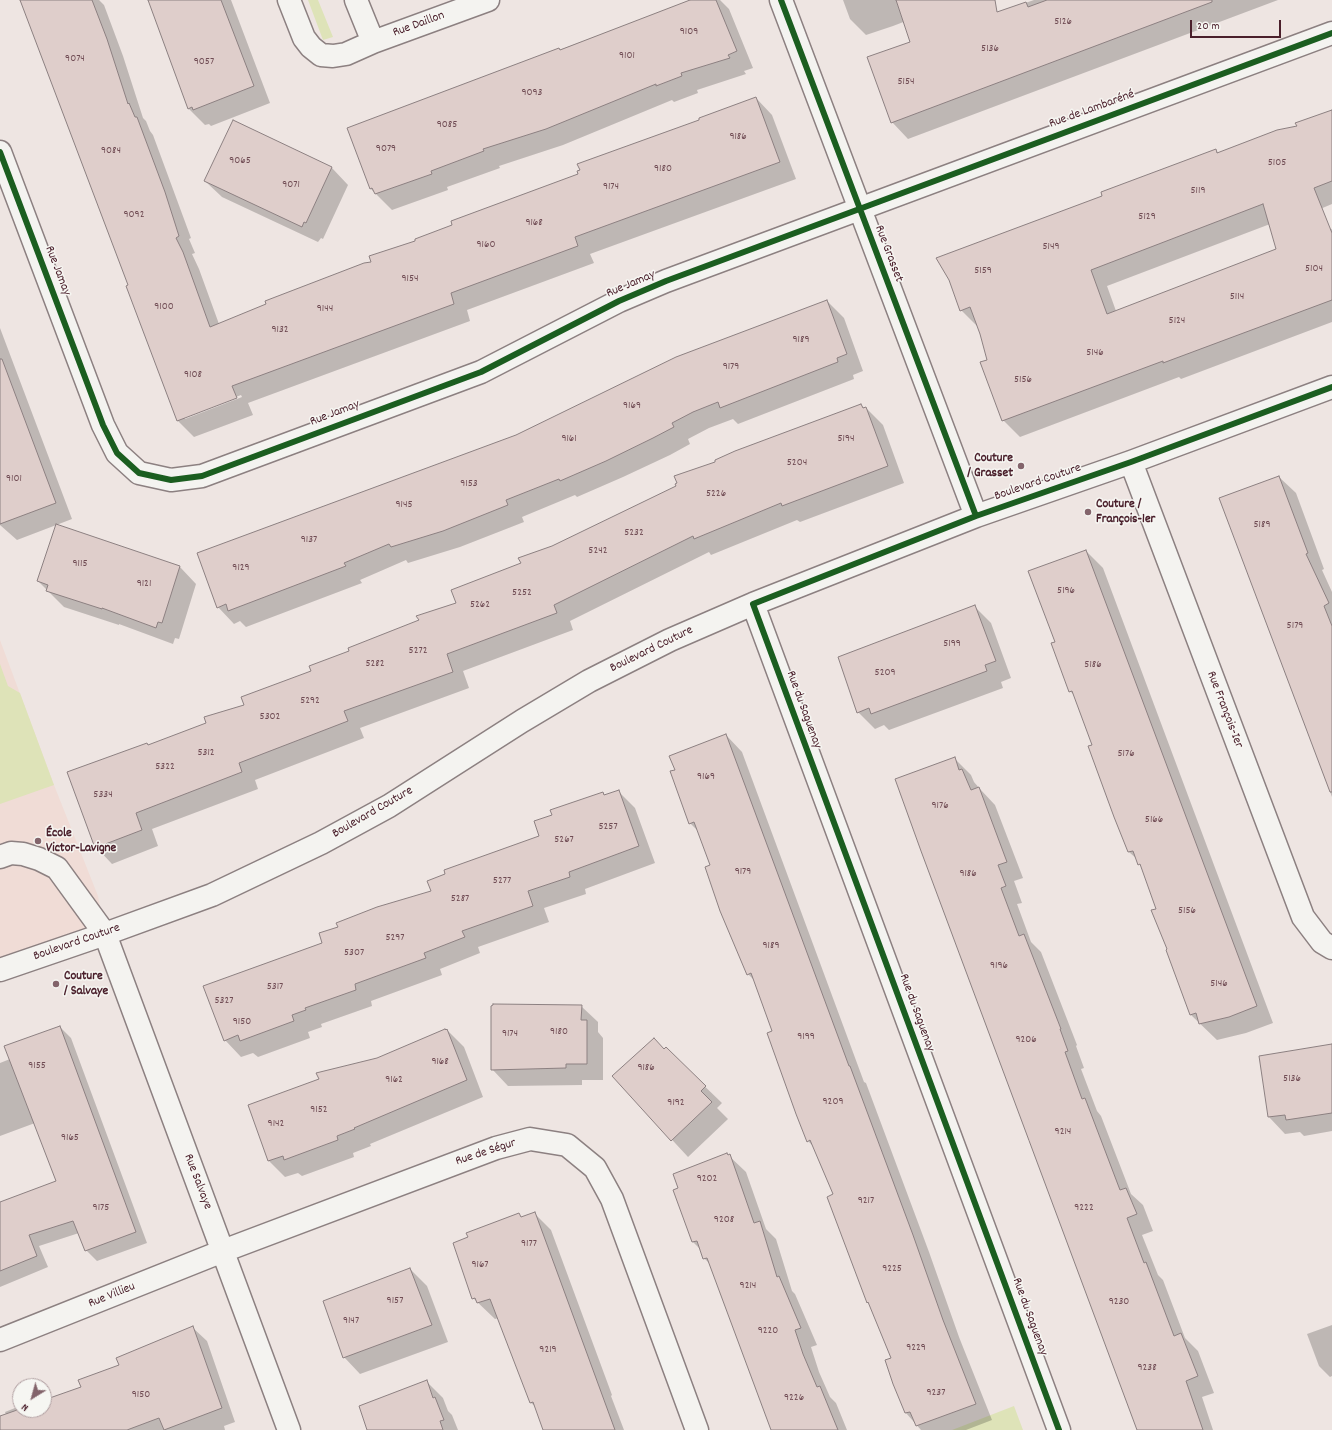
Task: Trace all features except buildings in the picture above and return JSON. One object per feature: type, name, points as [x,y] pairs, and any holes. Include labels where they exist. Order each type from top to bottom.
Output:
[{"type":"street","name":"Rue Daillon","points":[[289,0],[304,38],[311,47],[321,54],[333,56],[346,54],[373,42],[488,0]]},
{"type":"street","points":[[356,0],[373,42]]},
{"type":"street","name":"Rue Grasset","points":[[781,0],[976,516]]},
{"type":"street","name":"Rue de Lambaréné","points":[[859,208],[1332,33]]},
{"type":"street","name":"Rue Jamay","points":[[0,152],[102,425],[117,454],[140,473],[171,480],[202,476],[481,372],[619,301],[859,208]]},
{"type":"street","name":"Boulevard Couture","points":[[0,970],[212,895],[321,843],[389,806],[522,721],[589,681],[670,640],[752,604],[976,516],[1131,462],[1332,387]]},
{"type":"street","name":"Rue François-Ier","points":[[1131,462],[1303,917],[1322,942],[1332,948]]},
{"type":"street","name":"Rue du Saguenay","points":[[752,604],[1060,1430]]},
{"type":"street","name":"Rue Salvaye","points":[[0,857],[11,853],[23,854],[40,859],[57,868],[105,934],[289,1430]]},
{"type":"street","name":"Rue de Ségur","points":[[223,1251],[496,1148],[530,1140],[567,1145],[595,1168],[612,1199],[697,1430]]},
{"type":"street","name":"Rue Villieu","points":[[0,1340],[223,1251]]},
{"type":"shaded area","name":"École Victor-Lavigne","points":[[0,640],[54,785],[98,896],[105,934],[0,970]]},
{"type":"green space","points":[[308,0],[318,0],[333,37],[323,40]]},
{"type":"green space","points":[[0,664],[8,686],[20,693],[54,785],[0,804]]},
{"type":"green space","points":[[1014,1406],[1023,1430],[952,1430]]},
{"type":"cycle path","points":[[781,0],[976,516]]},
{"type":"cycle path","points":[[0,152],[103,425],[117,453],[139,473],[171,480],[202,476],[481,372],[619,301],[666,281],[1332,33]]},
{"type":"cycle path","points":[[1059,1430],[753,604],[976,516],[1131,462],[1332,387]]},
{"type":"place","name":"Couture / Grasset","points":[[1021,466]]},
{"type":"place","name":"Couture / François-1er","points":[[1088,512]]},
{"type":"place","name":"École Victor-Lavigne","points":[[38,841]]},
{"type":"place","name":"Couture / Salvaye","points":[[56,984]]}]
